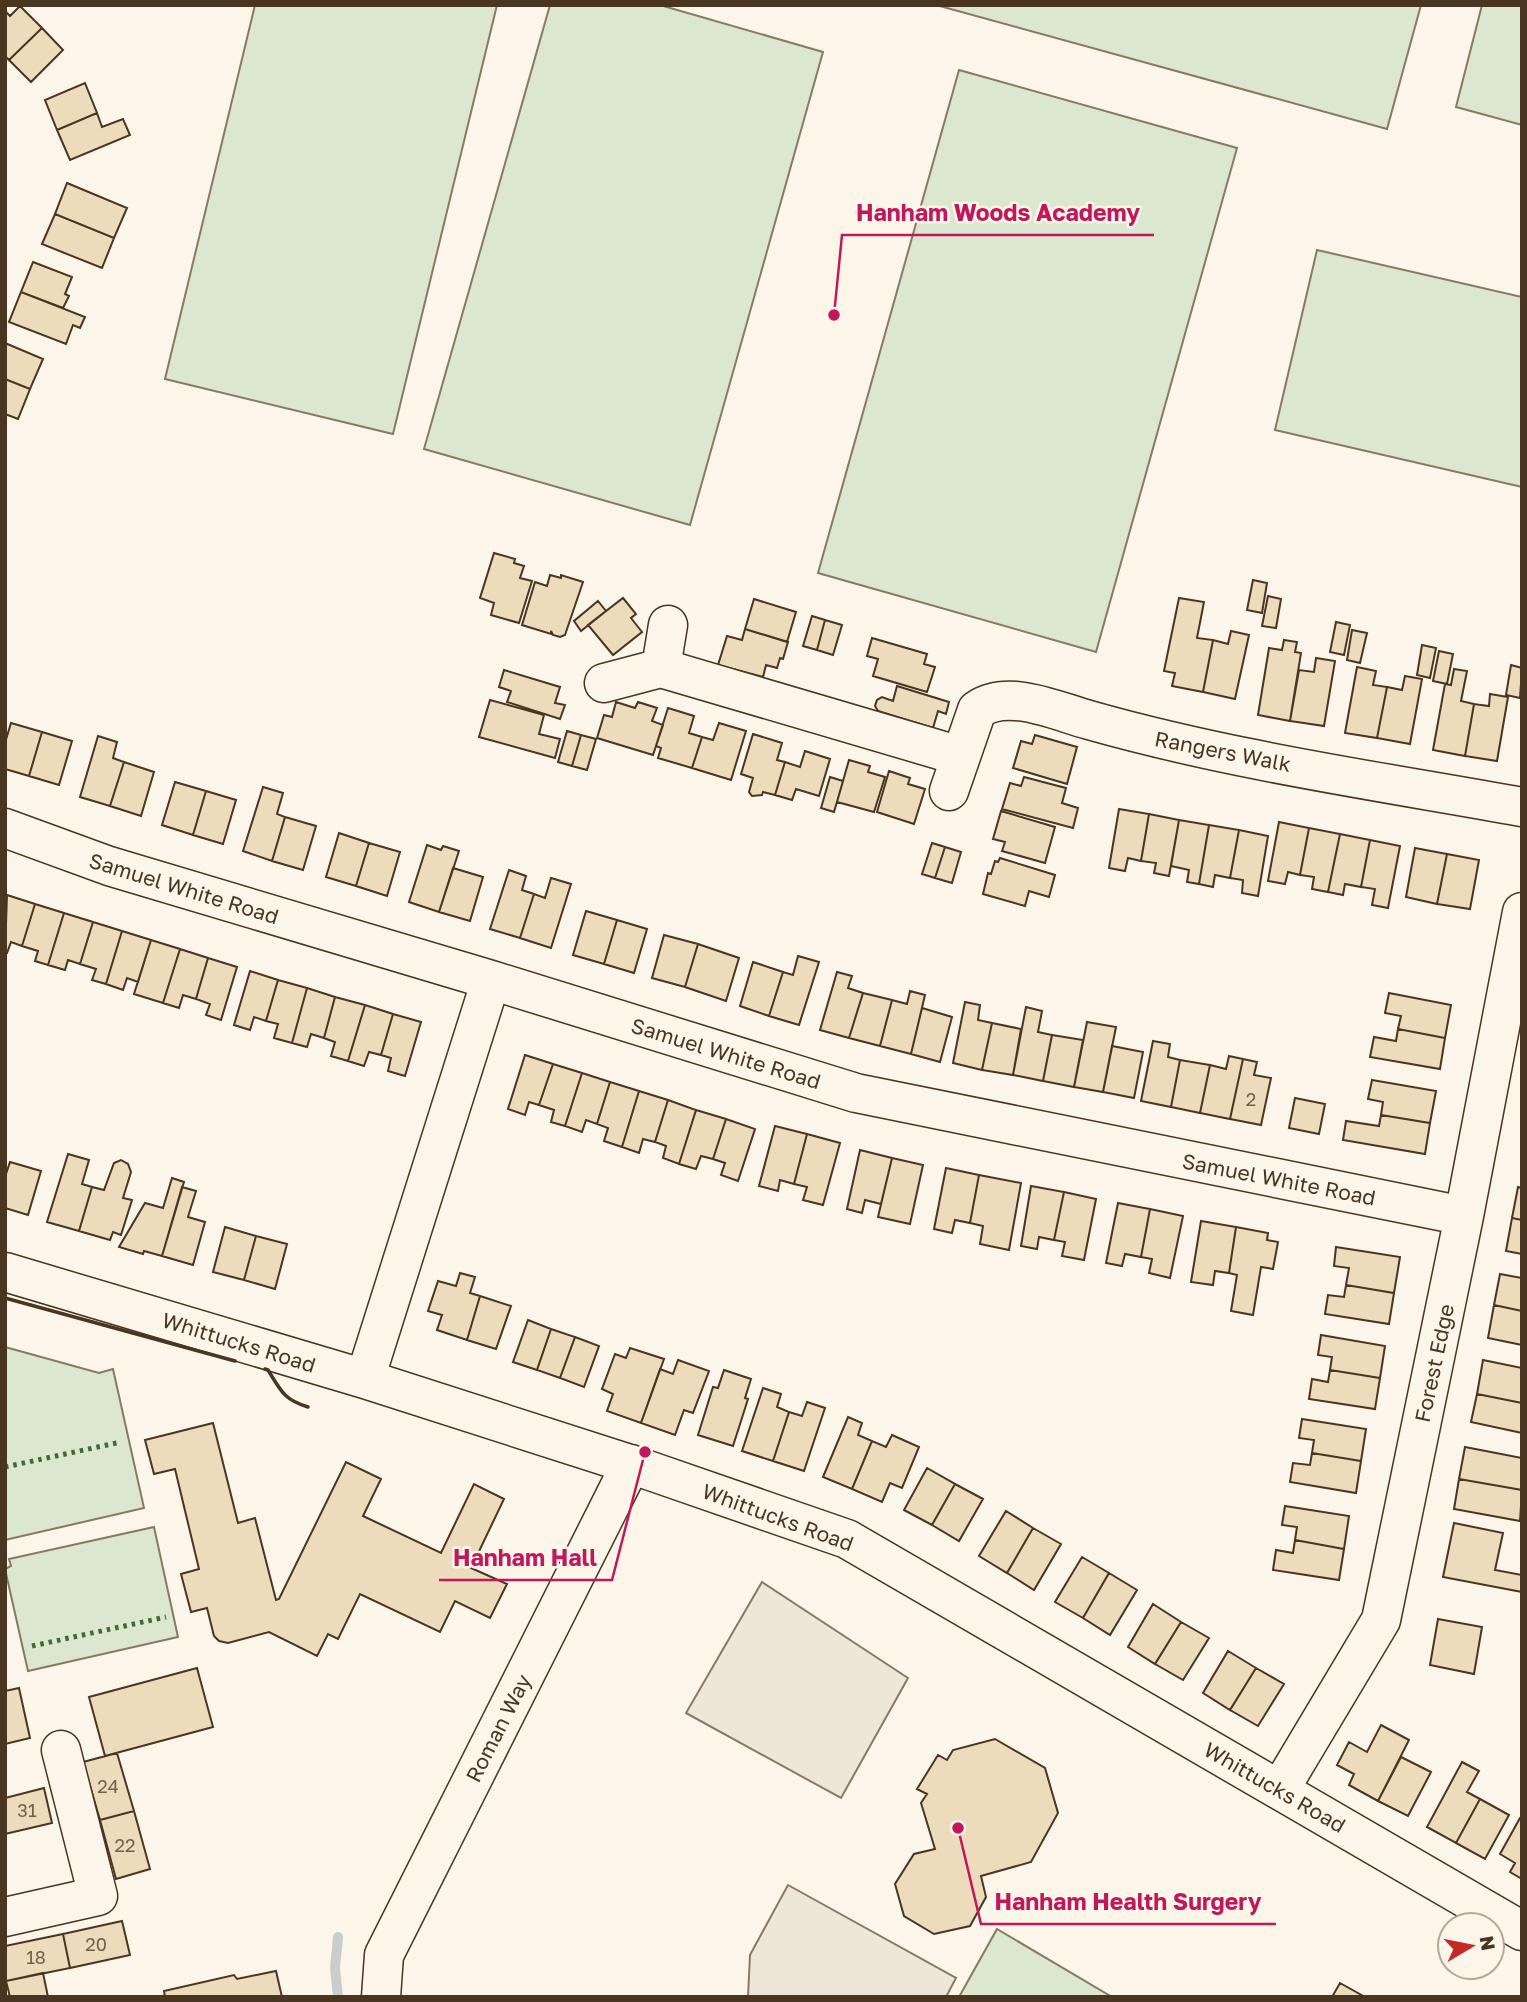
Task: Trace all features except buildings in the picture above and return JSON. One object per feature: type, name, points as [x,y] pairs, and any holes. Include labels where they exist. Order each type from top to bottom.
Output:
[{"type":"street","points":[[604,683],[661,668],[667,625]]},
{"type":"street","name":"Rangers Walk","points":[[661,668],[954,773],[977,710],[986,703],[1001,700],[1035,705],[1159,740],[1522,807]]},
{"type":"street","name":"Samuel White Road","points":[[5,828],[109,866],[856,1093],[1464,1216]]},
{"type":"street","name":"Forest Edge","points":[[1280,1789],[1381,1620],[1464,1216],[1522,912]]},
{"type":"street","points":[[365,1379],[491,980]]},
{"type":"street","name":"Whittucks Road","points":[[5,1272],[365,1379],[631,1464],[846,1539],[1522,1931]]},
{"type":"street","name":"Roman Way","points":[[381,1997],[384,1955],[631,1464]]},
{"type":"street","points":[[5,1917],[98,1896],[61,1750]]},
{"type":"green space","points":[[255,5],[497,5],[393,434],[165,379]]},
{"type":"green space","points":[[550,5],[660,5],[823,52],[690,525],[424,449]]},
{"type":"green space","points":[[936,5],[1421,5],[1387,129]]},
{"type":"green space","points":[[1482,5],[1522,5],[1522,125],[1456,107]]},
{"type":"green space","points":[[959,70],[1237,148],[1096,652],[818,573]]},
{"type":"green space","points":[[1317,250],[1522,297],[1522,487],[1275,430]]},
{"type":"green space","points":[[5,1347],[99,1373],[113,1369],[144,1508],[5,1540]]},
{"type":"green space","points":[[154,1527],[178,1637],[28,1671],[5,1569],[11,1566],[9,1559]]},
{"type":"green space","points":[[997,1929],[1112,1997],[959,1997]]},
{"type":"shaded area","points":[[762,1582],[908,1678],[841,1798],[686,1713]]},
{"type":"shaded area","points":[[788,1885],[956,1978],[946,1997],[748,1997],[750,1955]]},
{"type":"waterway","points":[[338,1937],[335,1968],[338,1997]]},
{"type":"hedge","points":[[5,1467],[121,1442]]},
{"type":"hedge","points":[[32,1646],[166,1617]]},
{"type":"wall","points":[[5,1298],[235,1361]]},
{"type":"wall","points":[[265,1369],[288,1398],[308,1407]]},
{"type":"place","name":"Hanham Woods Academy","points":[[834,315]]},
{"type":"place","name":"Hanham Hall","points":[[645,1452]]},
{"type":"place","name":"Hanham Health Surgery","points":[[958,1828]]}]
